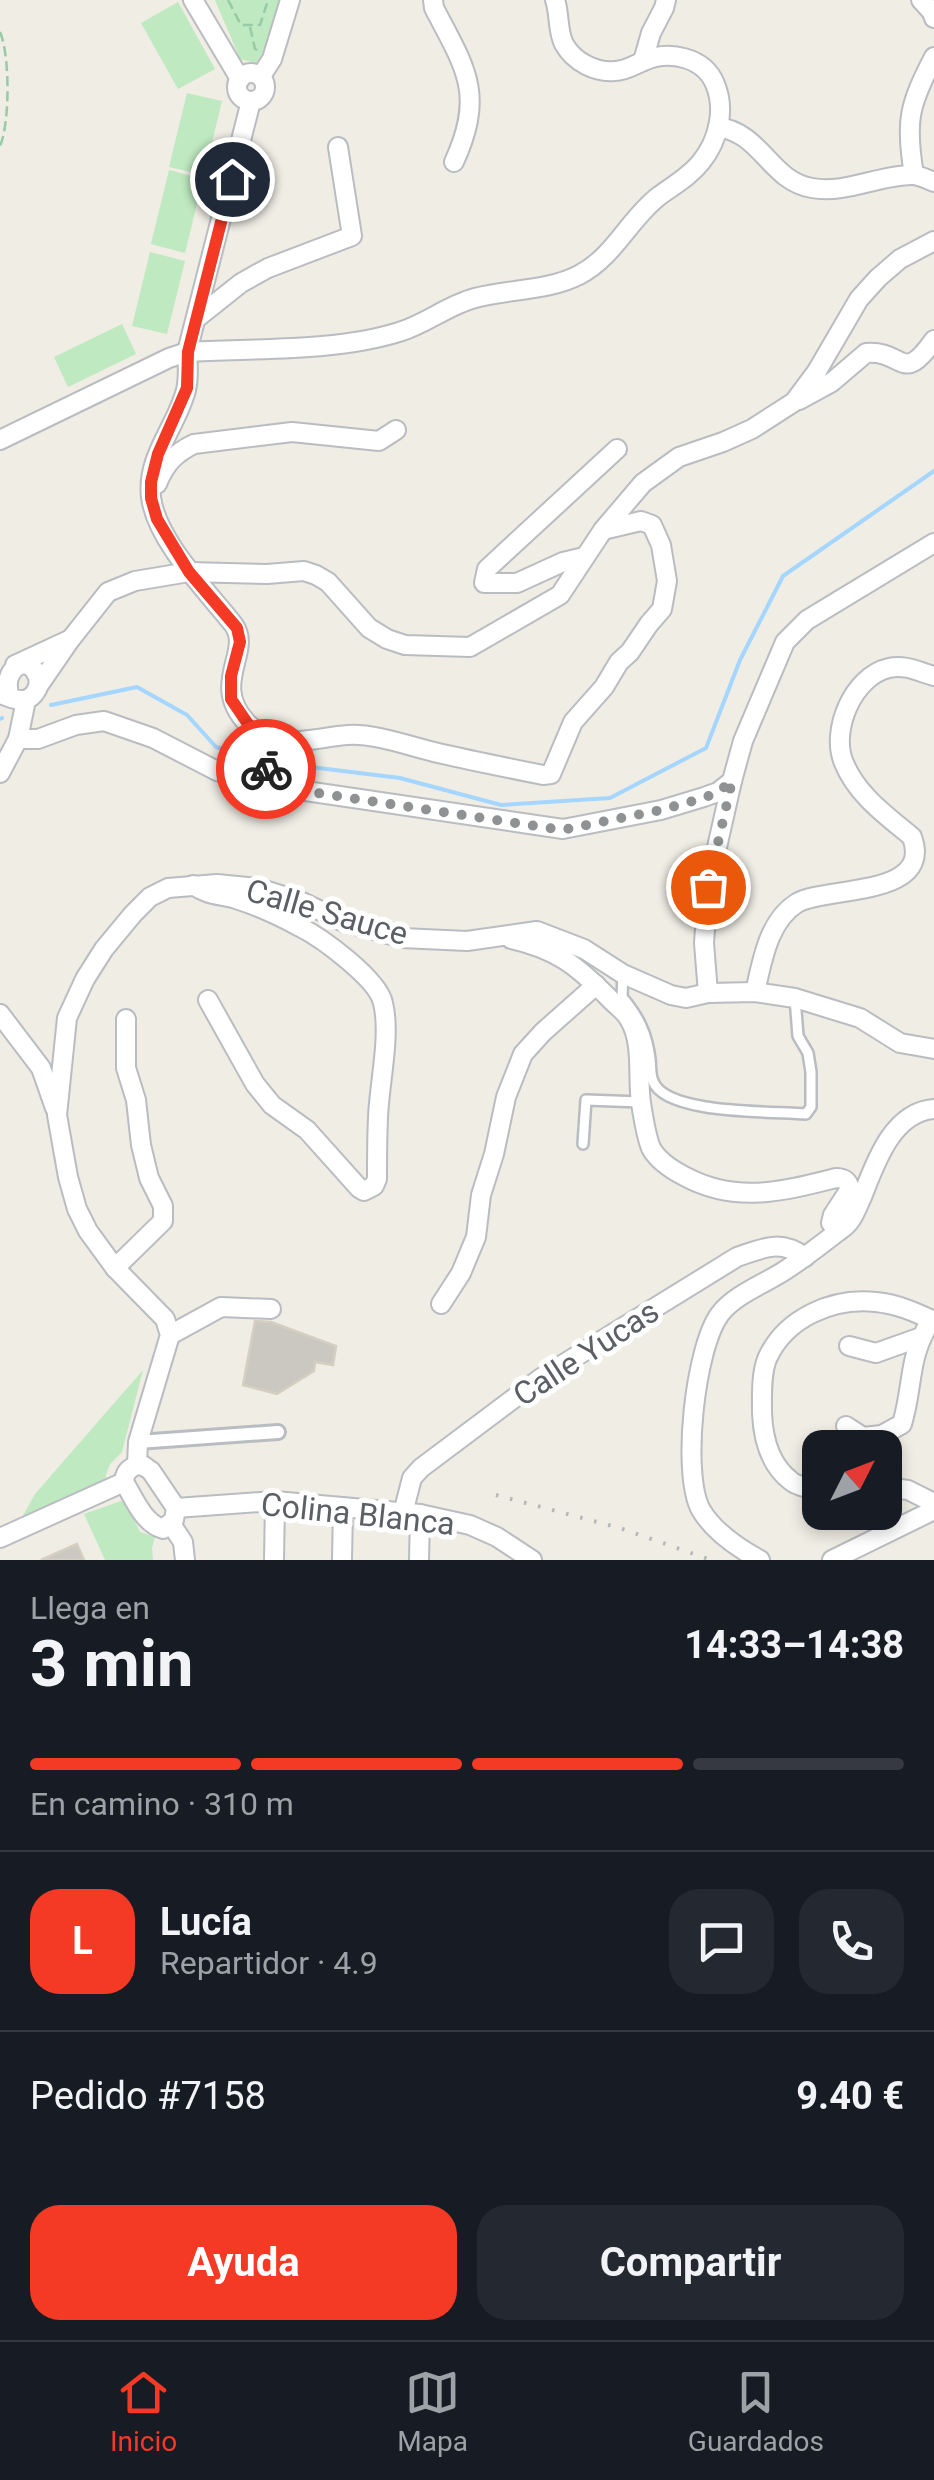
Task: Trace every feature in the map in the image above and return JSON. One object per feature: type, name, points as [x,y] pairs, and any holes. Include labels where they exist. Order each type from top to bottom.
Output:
[{"type":"street","points":[[193,0],[240,79],[238,93],[251,102]]},
{"type":"street","points":[[261,76],[272,59],[290,0]]},
{"type":"street","points":[[433,0],[470,89],[470,118],[454,162]]},
{"type":"street","points":[[0,440],[188,352],[364,341],[403,331],[475,298],[558,284],[602,260],[642,210],[702,162],[718,127],[720,96],[714,79],[700,65],[684,57],[662,56],[616,71],[596,70],[578,60],[565,46],[555,0]]},
{"type":"street","points":[[643,61],[666,0]]},
{"type":"street","points":[[921,0],[934,18]]},
{"type":"street","points":[[914,175],[909,121],[912,104],[934,57]]},
{"type":"street","points":[[240,79],[246,74],[261,76],[265,82],[263,96],[251,102],[188,352],[187,388],[158,454],[151,498],[157,519],[189,572],[237,628],[240,642],[231,676],[231,699],[248,724],[283,742],[350,734],[546,776],[554,770],[572,722],[604,687],[662,609],[667,582],[661,545],[652,525],[641,520],[603,530]]},
{"type":"street","points":[[718,127],[742,134],[776,168],[813,189],[914,175],[934,182]]},
{"type":"street","points":[[197,318],[241,283],[268,268],[352,236],[338,147]]},
{"type":"street","points":[[794,402],[859,299],[900,259],[934,242]]},
{"type":"street","points":[[12,697],[34,694],[108,592],[135,581],[189,572],[304,571],[328,582],[369,628],[387,639],[406,645],[470,647],[560,596],[603,530],[643,483],[679,457],[738,435],[832,382],[866,354],[872,352],[912,364],[920,360],[934,340]]},
{"type":"street","points":[[817,370],[832,382]]},
{"type":"street","points":[[151,498],[170,459],[194,444],[292,432],[379,440],[396,430]]},
{"type":"street","points":[[584,557],[517,583],[484,582],[488,569],[617,450]]},
{"type":"street","points":[[708,994],[704,943],[708,887],[743,741],[785,642],[807,620],[934,543]]},
{"type":"street","points":[[0,773],[18,739],[12,697],[4,689],[7,670],[70,640]]},
{"type":"street","points":[[7,670],[28,665],[37,673],[39,685]]},
{"type":"street","points":[[755,992],[764,954],[784,914],[813,898],[874,887],[898,878],[916,861],[912,837],[855,785],[842,760],[838,740],[851,700],[862,685],[886,668],[906,666],[934,676]]},
{"type":"street","points":[[18,739],[38,739],[76,725],[104,721],[153,738],[216,771],[264,785],[562,830],[704,798],[732,781]]},
{"type":"street","points":[[264,785],[268,737]]},
{"type":"street","name":"Calle Sauce","points":[[170,1335],[165,1318],[115,1268],[88,1231],[68,1177],[57,1116],[68,1018],[85,979],[133,914],[168,888],[217,884],[258,888],[300,900],[344,922],[402,938],[467,940],[537,930],[584,949],[623,974],[671,995],[686,998],[755,992],[794,998],[860,1018],[900,1044],[934,1049]]},
{"type":"street","points":[[193,885],[303,928],[359,970],[376,988],[383,1002],[385,1030],[374,1186],[364,1191],[358,1188],[306,1130],[272,1105],[255,1084],[208,1000]]},
{"type":"street","points":[[496,936],[534,944],[567,959],[630,1020],[640,1056],[641,1102],[652,1149],[670,1169],[698,1184],[760,1194],[843,1178],[850,1189],[830,1223],[840,1230]]},
{"type":"street","points":[[442,1304],[461,1274],[476,1238],[481,1195],[506,1097],[524,1054],[596,986]]},
{"type":"street","points":[[0,1014],[41,1068],[57,1116]]},
{"type":"street","points":[[115,1268],[163,1222],[163,1206],[141,1145],[136,1100],[126,1068],[126,1019]]},
{"type":"street","points":[[760,1560],[711,1523],[700,1508],[694,1487],[692,1420],[712,1328],[729,1305],[846,1228],[895,1131],[907,1118],[934,1109]]},
{"type":"street","name":"Calle Yucas","points":[[411,1513],[412,1478],[541,1378],[738,1258],[770,1246],[793,1248],[805,1256]]},
{"type":"street","points":[[705,1277],[729,1305]]},
{"type":"street","points":[[802,1486],[793,1484],[774,1463],[763,1430],[766,1360],[786,1332],[810,1312],[874,1301],[906,1308],[932,1321],[920,1337],[912,1362],[902,1424],[882,1434],[863,1437],[846,1426]]},
{"type":"street","points":[[137,1465],[138,1442],[170,1335],[221,1307],[272,1310]]},
{"type":"street","points":[[849,1346],[876,1353],[920,1337]]},
{"type":"street","points":[[138,1442],[278,1432]]},
{"type":"street","points":[[173,1516],[163,1529],[149,1522],[124,1482],[129,1468],[137,1465],[151,1471],[173,1516],[183,1542],[184,1560]]},
{"type":"street","points":[[0,1538],[124,1482]]},
{"type":"street","points":[[832,1560],[934,1507],[902,1489]]},
{"type":"street","points":[[274,1560],[275,1501]]},
{"type":"street","name":"Colina Blanca","points":[[173,1516],[275,1501],[411,1513],[470,1524],[497,1536],[532,1560]]},
{"type":"street","points":[[342,1560],[343,1507]]},
{"type":"street","points":[[411,1513],[419,1560]]},
{"type":"lane","points":[[623,974],[622,997],[639,1018],[648,1040],[651,1080],[658,1092],[708,1108],[806,1114],[812,1107],[808,1052],[798,1036],[794,998]]},
{"type":"lane","points":[[583,1144],[586,1100],[641,1102]]},
{"type":"path","points":[[228,0],[241,26],[260,25],[268,0]]},
{"type":"path","points":[[250,25],[255,48],[272,59]]},
{"type":"path","points":[[0,32],[7,89],[6,133],[0,146]]},
{"type":"green space","points":[[215,0],[279,0],[268,45],[256,63],[240,59]]},
{"type":"green space","points":[[178,2],[215,69],[178,89],[141,23]]},
{"type":"green space","points":[[187,93],[222,101],[204,175],[169,167]]},
{"type":"green space","points":[[169,170],[203,179],[185,253],[151,244]]},
{"type":"green space","points":[[150,252],[185,261],[167,334],[132,326]]},
{"type":"green space","points":[[122,324],[136,354],[68,387],[54,357]]},
{"type":"green space","points":[[143,1370],[122,1452],[110,1464],[105,1487],[20,1521],[35,1494]]},
{"type":"green space","points":[[121,1501],[127,1505],[140,1532],[155,1537],[153,1560],[105,1560],[84,1514]]},
{"type":"building","points":[[255,1321],[271,1322],[336,1346],[333,1365],[315,1362],[314,1371],[277,1394],[243,1385]]},
{"type":"building","points":[[77,1544],[84,1560],[41,1560]]},
{"type":"waterway","points":[[278,763],[400,778],[501,805],[610,798],[706,748],[740,660],[783,576],[934,471]]},
{"type":"waterway","points":[[51,705],[137,687],[187,715],[216,747],[255,760]]},
{"type":"railway","points":[[496,1495],[620,1528],[711,1560]]},
{"type":"way so far","points":[[266,769],[264,785],[562,830],[704,798],[732,781],[708,887]]},
{"type":"route","points":[[232,179],[188,352],[187,388],[158,454],[151,498],[157,519],[189,572],[237,628],[240,642],[231,676],[231,699],[248,724],[268,737],[266,769]]}]
